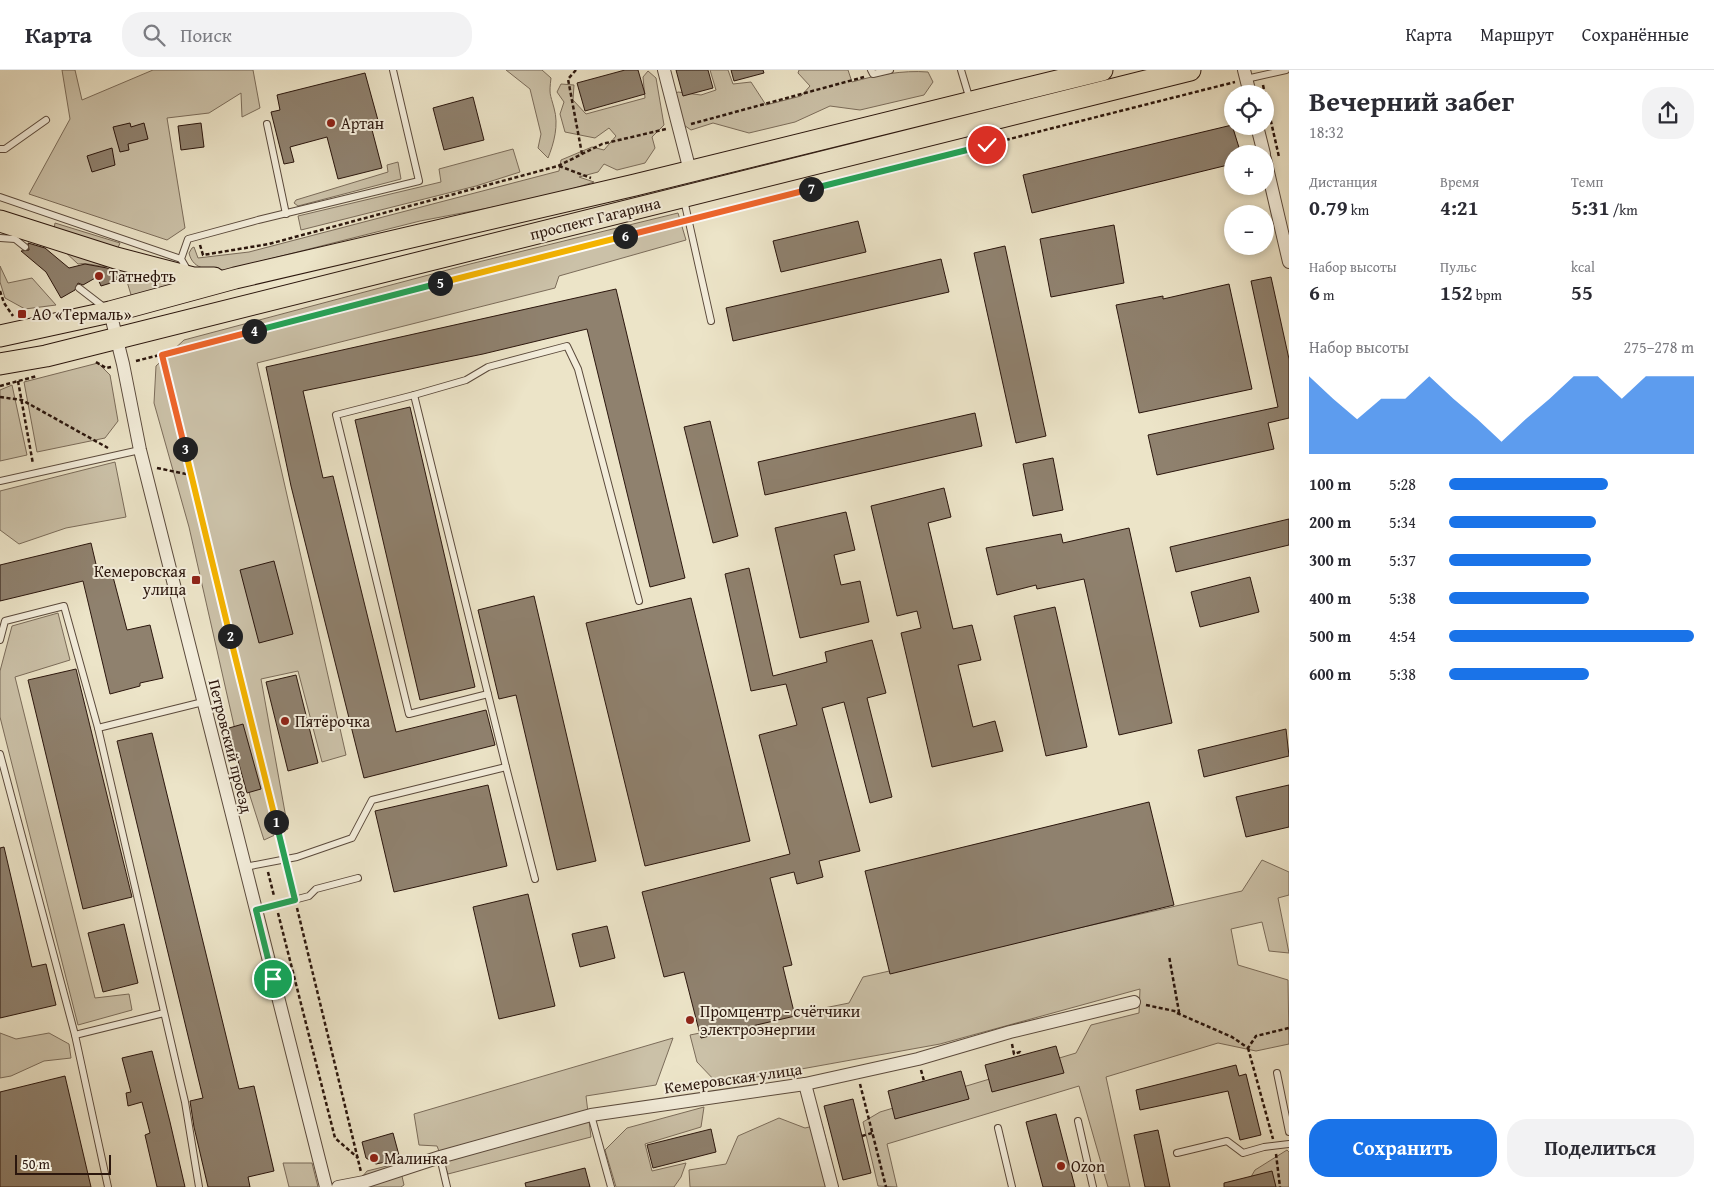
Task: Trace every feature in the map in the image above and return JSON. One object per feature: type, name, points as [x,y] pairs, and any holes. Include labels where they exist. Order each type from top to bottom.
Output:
[{"type":"main road","name":"проспект Гагарина","points":[[0,336],[110,312],[234,278],[690,171],[1102,70]]},
{"type":"main road","name":"проспект Гагарина","points":[[0,364],[46,356],[1190,70]]},
{"type":"main road","points":[[15,234],[193,278],[234,278]]},
{"type":"street","points":[[664,70],[690,171]]},
{"type":"street","points":[[1273,195],[1289,262]]},
{"type":"street","name":"Петровский проезд","points":[[110,312],[123,364],[140,450],[202,702],[246,867],[326,1187]]},
{"type":"street","name":"Кемеровская улица","points":[[338,1187],[364,1182],[440,1157],[591,1115],[805,1084],[918,1059],[1010,1032],[1134,1002]]},
{"type":"street","points":[[805,1084],[832,1187]]},
{"type":"lane","points":[[181,259],[188,239],[419,181],[393,70]]},
{"type":"lane","points":[[872,72],[890,70]]},
{"type":"lane","points":[[962,70],[971,102]]},
{"type":"lane","points":[[1245,74],[1286,70]]},
{"type":"lane","points":[[0,149],[5,149],[46,120]]},
{"type":"lane","points":[[267,124],[286,214]]},
{"type":"lane","points":[[683,196],[712,321]]},
{"type":"lane","points":[[0,197],[181,259],[193,278]]},
{"type":"lane","points":[[0,238],[15,234]]},
{"type":"lane","points":[[79,288],[110,312]]},
{"type":"lane","points":[[488,694],[409,714],[336,415],[466,380],[488,366],[567,346],[578,369],[639,601]]},
{"type":"lane","points":[[414,395],[535,879]]},
{"type":"lane","points":[[0,481],[140,450]]},
{"type":"lane","points":[[0,640],[5,621],[64,606],[98,728],[185,1102],[199,1187]]},
{"type":"lane","points":[[98,728],[202,702]]},
{"type":"lane","points":[[0,754],[75,1036],[108,1187]]},
{"type":"lane","points":[[246,867],[285,859],[352,838],[372,800],[506,767]]},
{"type":"lane","points":[[256,910],[309,896],[316,889],[358,878]]},
{"type":"lane","points":[[75,1036],[164,1013]]},
{"type":"lane","points":[[1277,1073],[1289,1132]]},
{"type":"lane","points":[[591,1115],[611,1187]]},
{"type":"lane","points":[[1078,1121],[1093,1187]]},
{"type":"lane","points":[[998,1128],[1012,1187]]},
{"type":"lane","points":[[1177,1153],[1227,1141],[1243,1152],[1289,1144]]},
{"type":"lane","points":[[440,1157],[447,1187]]},
{"type":"path","points":[[576,70],[568,80],[582,154]]},
{"type":"path","points":[[186,244],[198,242],[203,255],[269,244],[558,166],[602,144],[678,127],[872,72]]},
{"type":"path","points":[[89,364],[97,362],[106,368],[162,355],[689,220],[1245,74]]},
{"type":"path","points":[[558,166],[599,181]]},
{"type":"path","points":[[0,291],[4,303],[14,317]]},
{"type":"path","points":[[162,355],[364,1182]]},
{"type":"path","points":[[0,386],[46,374]]},
{"type":"path","points":[[18,381],[35,473]]},
{"type":"path","points":[[0,397],[22,400],[119,454]]},
{"type":"path","points":[[144,465],[191,475]]},
{"type":"path","points":[[266,863],[335,1138],[358,1158]]},
{"type":"path","points":[[1169,956],[1179,1012],[1177,1013]]},
{"type":"path","points":[[1134,1002],[1177,1013],[1232,1037],[1248,1048],[1275,1146],[1280,1187]]},
{"type":"path","points":[[1248,1048],[1256,1036],[1289,1028]]},
{"type":"path","points":[[1014,1054],[1020,1052],[1020,1055]]},
{"type":"path","points":[[857,1073],[886,1187]]},
{"type":"path","points":[[862,1136],[872,1133]]},
{"type":"shaded area","points":[[62,70],[75,70],[82,100],[153,70],[253,70],[260,108],[242,117],[241,93],[209,113],[167,118],[185,228],[167,240],[29,194],[70,119]]},
{"type":"shaded area","points":[[506,70],[542,70],[551,78],[550,94],[556,127],[548,158],[538,148],[541,134],[530,89]]},
{"type":"shaded area","points":[[710,70],[728,70],[733,84],[751,82],[766,105],[801,96],[810,86],[798,73],[799,70],[848,70],[852,82],[890,74],[928,72],[933,82],[924,95],[860,110],[830,106],[795,122],[749,133],[713,123],[691,130],[671,116],[667,99],[678,92],[701,95],[716,90]]},
{"type":"shaded area","points":[[648,71],[656,78],[664,125],[652,137],[655,148],[645,163],[617,170],[604,164],[598,172],[579,177],[594,182],[546,197],[420,221],[226,270],[203,268],[191,259],[189,253],[194,247],[198,258],[249,252],[559,171],[561,160],[592,147],[604,150],[616,136],[609,128],[595,138],[565,132],[560,114],[564,102],[557,92],[561,84],[574,85],[573,100],[586,114],[645,98],[643,77]]},
{"type":"shaded area","points":[[513,149],[520,172],[476,186],[301,230],[298,216],[441,182],[439,169]]},
{"type":"shaded area","points":[[398,162],[401,179],[298,206],[294,203],[296,200],[388,172],[387,165]]},
{"type":"shaded area","points":[[678,213],[686,240],[559,276],[555,288],[257,363],[346,755],[322,762],[298,671],[261,679],[288,829],[264,840],[250,796],[189,527],[154,403],[156,366],[184,340],[470,264]]},
{"type":"shaded area","points":[[55,223],[120,243],[117,250],[54,229]]},
{"type":"shaded area","points":[[63,250],[188,284],[132,298],[125,275],[112,270],[110,266],[78,264]]},
{"type":"shaded area","points":[[0,266],[8,283],[32,278],[56,305],[25,309],[5,298],[0,282]]},
{"type":"shaded area","points":[[98,363],[110,375],[118,421],[105,438],[37,452],[24,382]]},
{"type":"shaded area","points":[[12,385],[27,455],[0,461],[0,390]]},
{"type":"shaded area","points":[[115,462],[126,517],[66,528],[19,544],[0,530],[0,491]]},
{"type":"shaded area","points":[[58,613],[70,660],[15,677],[95,998],[129,994],[132,1010],[78,1025],[0,717],[0,671],[12,626]]},
{"type":"shaded area","points":[[1262,860],[1289,872],[1289,895],[1278,898],[1289,953],[1269,951],[1262,922],[1231,929],[1238,965],[1288,980],[1289,1044],[1256,1051],[1218,1043],[1106,1077],[1130,1187],[1108,1187],[1079,1086],[887,1144],[897,1187],[878,1186],[863,1122],[880,1112],[1076,1053],[1091,1025],[1139,1013],[1140,989],[940,1044],[718,1084],[697,1062],[690,1035],[849,1003],[863,977],[1242,891]]},
{"type":"shaded area","points":[[0,1033],[16,1039],[49,1033],[69,1044],[71,1058],[44,1061],[11,1076],[0,1078]]},
{"type":"shaded area","points":[[673,1038],[656,1085],[586,1096],[591,1137],[448,1174],[437,1146],[419,1145],[414,1114]]},
{"type":"shaded area","points":[[704,1107],[701,1127],[645,1144],[652,1171],[686,1163],[681,1177],[674,1187],[616,1187],[605,1150],[627,1128]]},
{"type":"shaded area","points":[[779,1118],[805,1128],[822,1124],[838,1187],[690,1187],[689,1170],[726,1164],[738,1136]]},
{"type":"shaded area","points":[[1287,1150],[1289,1152],[1289,1187],[1245,1187],[1255,1170]]},
{"type":"shaded area","points":[[283,1163],[312,1163],[318,1187],[289,1187]]},
{"type":"shaded area","points":[[399,1163],[404,1185],[401,1187],[354,1187],[367,1171]]},
{"type":"building","points":[[625,70],[638,70],[645,94],[585,111],[577,83]]},
{"type":"building","points":[[676,70],[708,70],[713,88],[683,96]]},
{"type":"building","points":[[731,70],[763,70],[764,73],[734,81]]},
{"type":"building","points":[[365,73],[379,124],[371,126],[382,168],[338,179],[327,137],[290,147],[294,162],[284,164],[271,112],[280,110],[277,95]]},
{"type":"building","points":[[473,97],[484,140],[444,150],[433,108]]},
{"type":"building","points":[[130,123],[131,127],[144,123],[148,139],[128,144],[129,150],[120,152],[113,127]]},
{"type":"building","points":[[201,123],[204,147],[181,150],[178,126]]},
{"type":"building","points":[[1224,127],[1224,135],[1235,135],[1238,145],[1224,145],[1224,166],[1032,213],[1023,175]]},
{"type":"building","points":[[112,148],[115,165],[92,172],[87,156]]},
{"type":"building","points":[[858,221],[866,252],[781,272],[773,241]]},
{"type":"building","points":[[1114,225],[1124,283],[1051,297],[1040,239]]},
{"type":"building","points":[[28,243],[45,248],[69,268],[85,264],[107,268],[121,275],[114,282],[101,286],[97,277],[83,285],[78,283],[75,290],[61,298],[46,272],[21,251],[29,250]]},
{"type":"building","points":[[1005,246],[1046,436],[1016,443],[974,253]]},
{"type":"building","points":[[941,259],[949,292],[733,341],[726,308]]},
{"type":"building","points":[[1271,277],[1289,359],[1289,418],[1268,423],[1274,449],[1157,475],[1148,435],[1278,407],[1251,281]]},
{"type":"building","points":[[1229,284],[1252,389],[1139,413],[1116,305],[1163,296],[1163,299]]},
{"type":"building","points":[[616,289],[685,578],[650,587],[587,329],[483,354],[303,391],[323,478],[333,476],[396,732],[486,710],[495,745],[364,778],[291,486],[266,367]]},
{"type":"building","points":[[410,407],[475,687],[420,700],[355,420]]},
{"type":"building","points":[[975,413],[982,446],[765,495],[758,462]]},
{"type":"building","points":[[710,421],[738,536],[713,543],[684,427]]},
{"type":"building","points":[[1053,458],[1063,510],[1033,516],[1023,464]]},
{"type":"building","points":[[944,488],[951,517],[928,523],[953,629],[972,625],[981,660],[958,665],[973,727],[995,721],[1003,751],[932,767],[901,633],[921,628],[917,611],[897,616],[871,506]]},
{"type":"building","points":[[846,512],[855,550],[834,555],[841,585],[860,581],[869,622],[800,638],[775,528]]},
{"type":"building","points":[[1289,519],[1289,545],[1176,572],[1170,547]]},
{"type":"building","points":[[1129,528],[1172,723],[1119,735],[1084,579],[1037,589],[1036,585],[997,595],[986,548],[1061,534],[1063,543]]},
{"type":"building","points":[[91,543],[99,577],[112,573],[127,630],[150,625],[163,678],[140,683],[140,686],[110,694],[83,581],[0,601],[0,565]]},
{"type":"building","points":[[274,561],[293,634],[259,643],[240,570]]},
{"type":"building","points":[[749,568],[773,676],[827,662],[825,652],[872,640],[886,693],[867,698],[892,797],[870,803],[844,702],[822,708],[860,851],[819,861],[823,877],[797,884],[794,872],[770,878],[792,965],[783,967],[795,1016],[701,1038],[684,972],[664,977],[642,892],[790,854],[759,735],[797,725],[786,684],[751,691],[725,574]]},
{"type":"building","points":[[1250,577],[1259,612],[1200,627],[1191,592]]},
{"type":"building","points":[[534,596],[596,861],[557,870],[516,695],[499,699],[478,610]]},
{"type":"building","points":[[691,598],[750,841],[645,866],[586,623]]},
{"type":"building","points":[[1055,607],[1087,747],[1046,756],[1014,616]]},
{"type":"building","points":[[76,669],[132,897],[83,909],[28,680]]},
{"type":"building","points":[[296,675],[318,763],[288,771],[266,682]]},
{"type":"building","points":[[243,724],[261,789],[247,793],[229,728]]},
{"type":"building","points":[[1286,729],[1289,756],[1204,777],[1198,750]]},
{"type":"building","points":[[152,733],[239,1089],[254,1086],[274,1171],[248,1177],[250,1187],[208,1187],[194,1127],[190,1101],[203,1098],[117,741]]},
{"type":"building","points":[[488,785],[507,866],[394,892],[375,811]]},
{"type":"building","points":[[1289,785],[1289,827],[1246,837],[1236,797]]},
{"type":"building","points":[[1149,802],[1174,905],[890,974],[865,871]]},
{"type":"building","points":[[4,847],[32,967],[46,964],[56,1005],[0,1018],[0,848]]},
{"type":"building","points":[[528,894],[555,1006],[499,1019],[473,907]]},
{"type":"building","points":[[124,924],[138,983],[103,992],[88,933]]},
{"type":"building","points":[[607,926],[615,958],[580,967],[572,934]]},
{"type":"building","points":[[1056,1046],[1064,1073],[992,1092],[985,1065]]},
{"type":"building","points":[[152,1051],[185,1187],[157,1187],[145,1135],[150,1133],[142,1102],[128,1106],[126,1093],[131,1092],[122,1058]]},
{"type":"building","points":[[1236,1065],[1239,1076],[1246,1074],[1261,1135],[1240,1140],[1228,1091],[1140,1110],[1136,1090]]},
{"type":"building","points":[[961,1071],[969,1099],[895,1119],[888,1091]]},
{"type":"building","points":[[65,1076],[91,1187],[0,1187],[0,1092]]},
{"type":"building","points":[[853,1099],[871,1173],[843,1180],[824,1106]]},
{"type":"building","points":[[1056,1114],[1075,1187],[1043,1187],[1029,1134],[1026,1122]]},
{"type":"building","points":[[711,1129],[716,1152],[653,1168],[647,1145]]},
{"type":"building","points":[[1158,1130],[1170,1187],[1145,1187],[1134,1135]]},
{"type":"building","points":[[393,1133],[400,1159],[376,1164],[366,1158],[362,1142]]},
{"type":"building","points":[[585,1168],[590,1187],[526,1187],[525,1183]]},
{"type":"building","points":[[1272,1171],[1276,1187],[1224,1187],[1224,1183]]},
{"type":"place","name":"Артан","points":[[331,123]]},
{"type":"place","name":"Татнефть","points":[[99,276]]},
{"type":"place","name":"АО «Термаль»","points":[[22,314]]},
{"type":"place","name":"Кемеровская улица","points":[[196,580]]},
{"type":"place","name":"Пятёрочка","points":[[285,721]]},
{"type":"place","name":"Промцентр - счётчики электроэнергии","points":[[690,1020]]},
{"type":"place","name":"Малинка","points":[[374,1158]]},
{"type":"place","name":"Ozon","points":[[1061,1166]]},
{"type":"route","points":[[273,979],[256,910],[295,900],[162,355],[987,145]]}]
